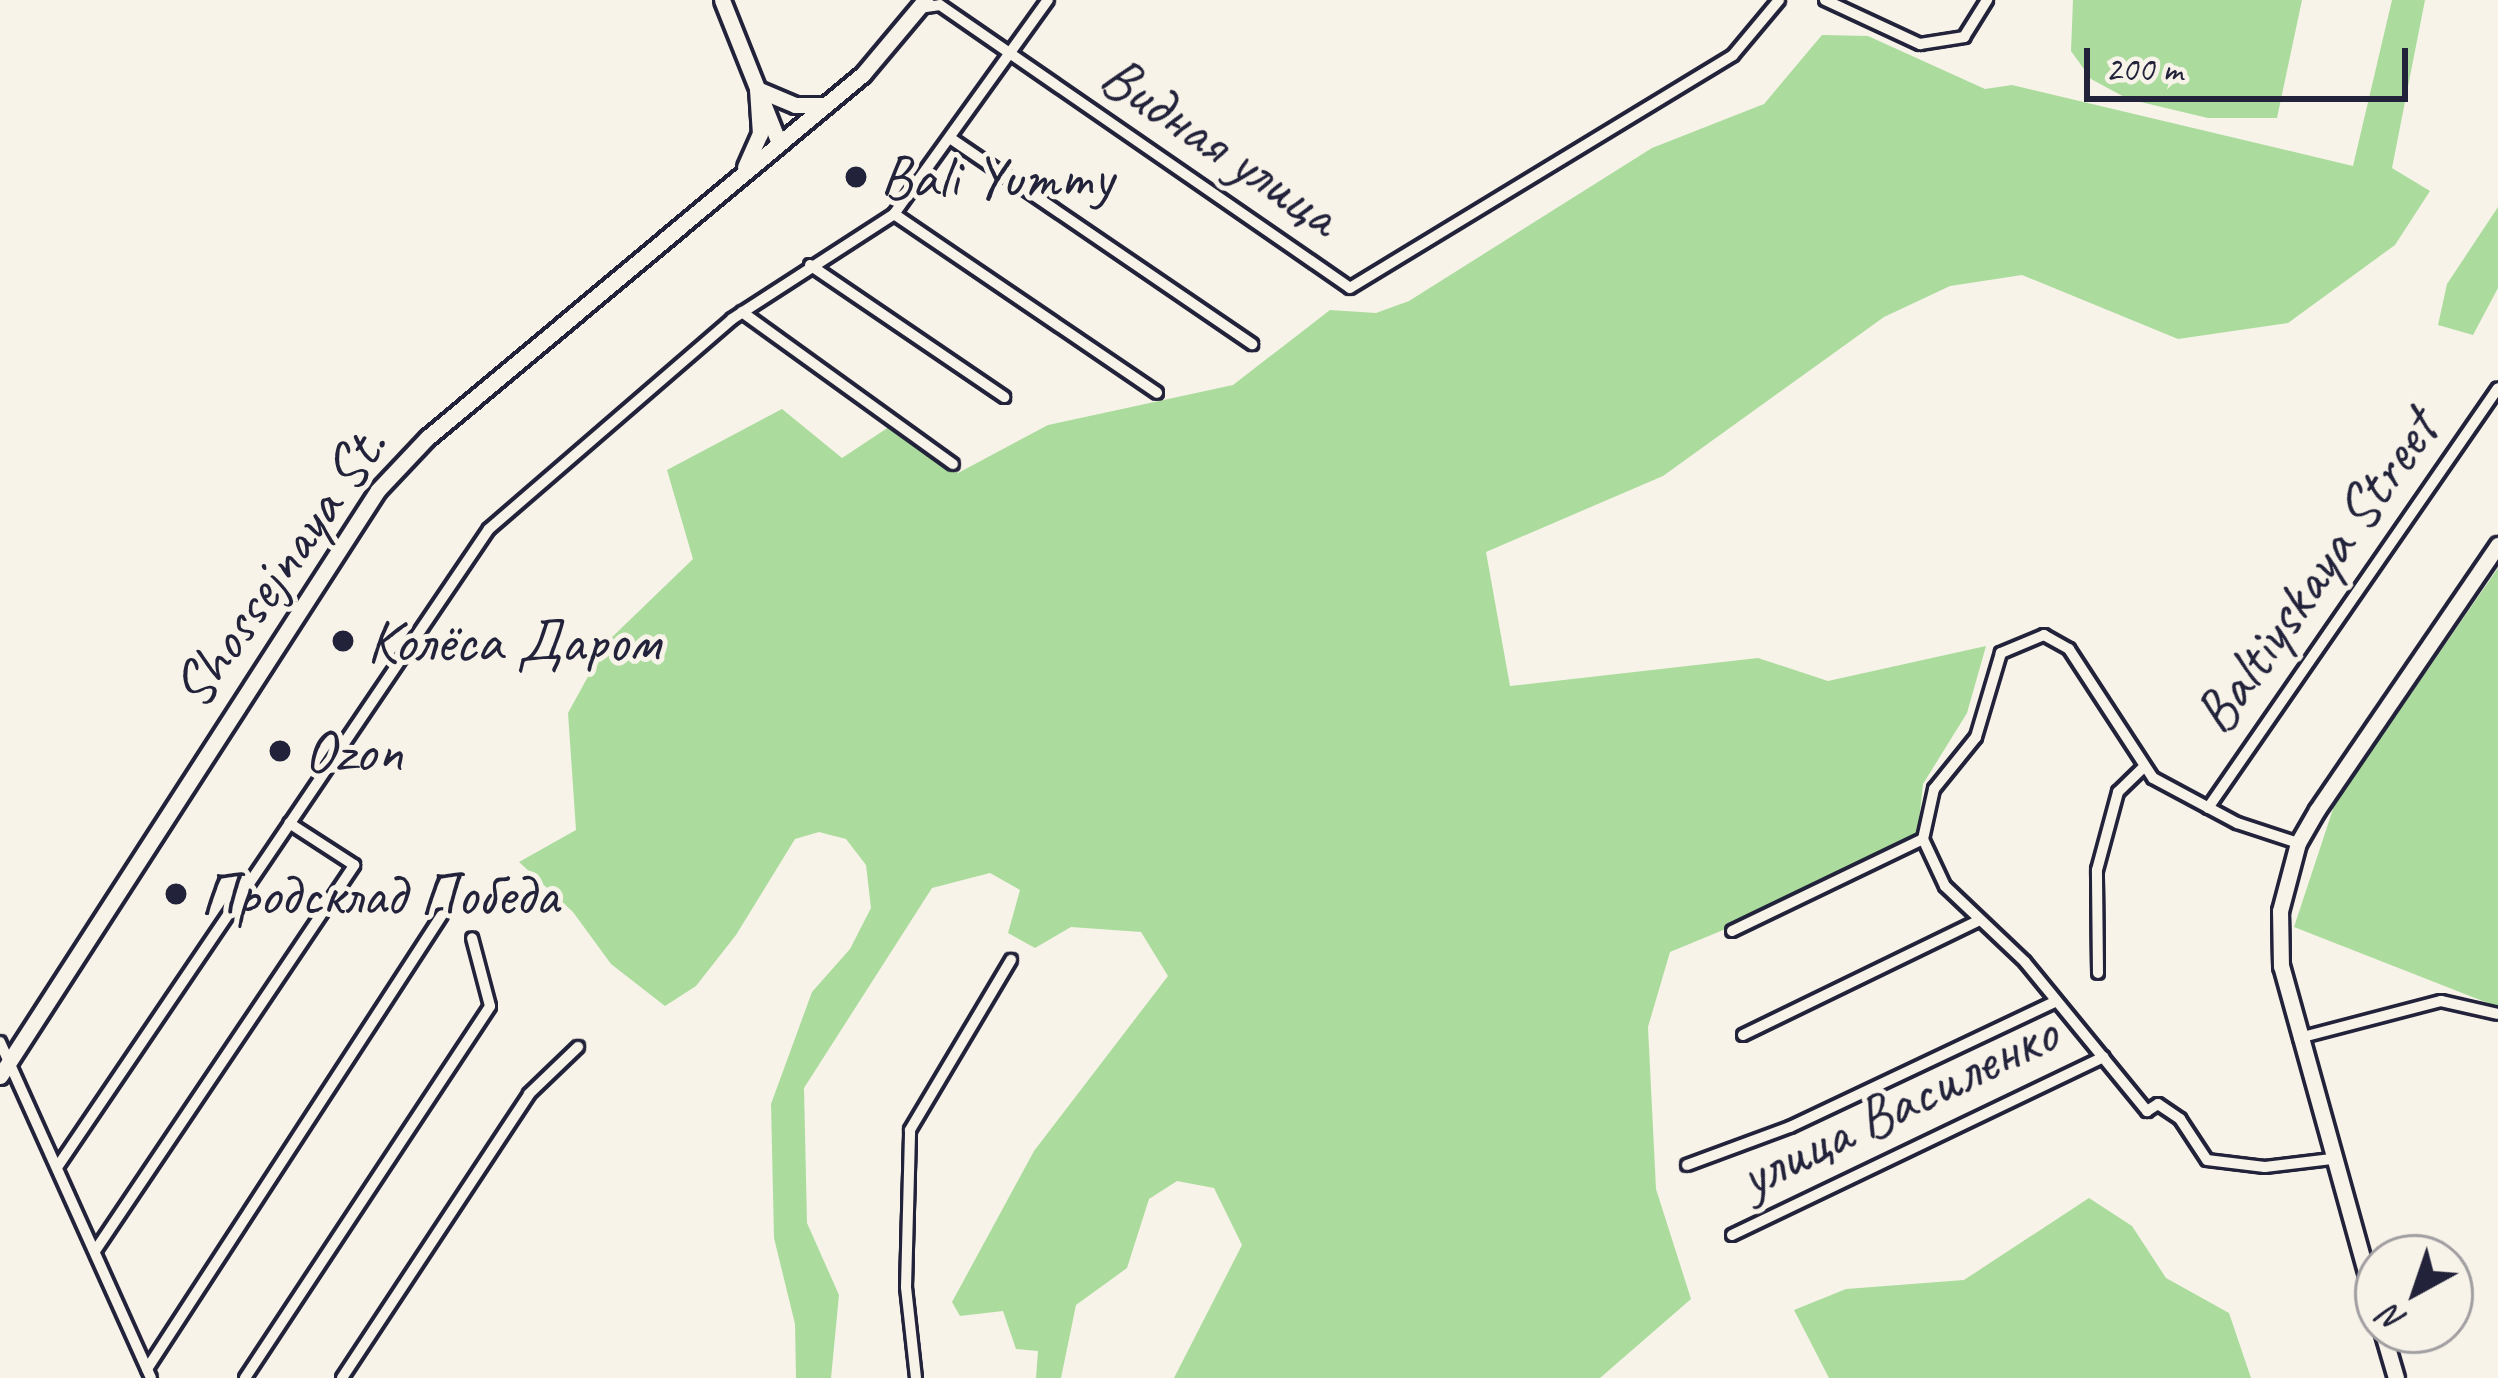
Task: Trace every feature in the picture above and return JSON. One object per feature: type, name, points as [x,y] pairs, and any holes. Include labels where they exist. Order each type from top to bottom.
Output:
[{"type":"street","points":[[722,0],[779,143]]},
{"type":"street","points":[[58,1166],[489,529],[742,312],[894,214],[1048,0]]},
{"type":"street","name":"Видная улица","points":[[922,4],[940,5],[1350,288],[1732,55],[1779,0]]},
{"type":"street","points":[[1825,0],[1920,44],[1964,37],[1987,0]]},
{"type":"street","name":"Shossejnaya St.","points":[[4,1070],[378,490],[427,438],[826,105],[922,4]]},
{"type":"street","points":[[758,89],[795,105],[826,105]]},
{"type":"street","points":[[741,175],[760,134],[758,89]]},
{"type":"street","points":[[950,138],[1252,344]]},
{"type":"street","points":[[894,214],[1157,393]]},
{"type":"street","points":[[810,265],[1004,397]]},
{"type":"street","points":[[742,312],[953,464]]},
{"type":"street","name":"Baltiyskaya Street","points":[[2208,808],[2498,388]]},
{"type":"street","points":[[2354,1234],[2299,1038],[2278,941],[2298,843],[2498,545]]},
{"type":"street","points":[[2298,843],[2208,808],[2144,768],[2069,649],[2030,635],[2001,653],[1976,737],[1934,789],[1923,839],[1934,873],[2056,1001],[2146,1111],[2158,1104],[2180,1119],[2207,1160],[2265,1167],[2332,1159]]},
{"type":"street","points":[[2098,973],[2097,870],[2118,793],[2144,768]]},
{"type":"street","points":[[95,1251],[354,865],[289,823]]},
{"type":"street","points":[[1732,931],[1923,839]]},
{"type":"street","points":[[149,1374],[442,915]]},
{"type":"street","points":[[1743,1035],[1978,921]]},
{"type":"street","points":[[245,1378],[490,1006],[472,938]]},
{"type":"street","points":[[916,1378],[906,1287],[910,1130],[1011,960]]},
{"type":"street","points":[[1688,1165],[1790,1127],[2056,1001]]},
{"type":"street","points":[[2299,1038],[2440,1001],[2498,1014]]},
{"type":"street","points":[[0,1042],[4,1070],[58,1166],[149,1374]]},
{"type":"street","points":[[342,1378],[529,1094],[578,1047]]},
{"type":"street","name":"улица Василенко","points":[[1732,1235],[2104,1057]]},
{"type":"green space","points":[[2073,0],[2302,0],[2277,118],[2208,118],[2128,99],[2091,79],[2071,51]]},
{"type":"green space","points":[[2392,0],[2425,0],[2392,168],[2430,191],[2395,245],[2288,323],[2178,339],[2022,275],[1950,286],[1884,317],[1663,476],[1486,552],[1510,686],[1758,658],[1828,681],[1986,646],[1967,713],[1923,784],[1916,850],[1670,952],[1648,1027],[1656,1189],[1691,1299],[1600,1378],[1174,1378],[1242,1245],[1214,1188],[1177,1181],[1149,1199],[1127,1268],[1076,1305],[1061,1378],[1036,1378],[1038,1351],[1016,1349],[1003,1311],[960,1316],[952,1302],[1034,1151],[1168,976],[1141,932],[1071,927],[1035,948],[1008,933],[1020,890],[990,873],[932,888],[804,1088],[807,1223],[839,1295],[831,1378],[796,1378],[795,1324],[774,1238],[771,1104],[812,992],[850,949],[871,908],[866,865],[846,839],[819,832],[795,839],[736,935],[696,986],[665,1006],[611,964],[573,912],[519,862],[576,830],[568,713],[607,642],[693,559],[667,470],[782,409],[842,458],[889,427],[958,473],[1048,425],[1233,385],[1330,310],[1376,313],[1409,301],[1652,148],[1764,104],[1822,35],[1868,36],[1985,89],[2012,85],[2353,166]]},
{"type":"green space","points":[[2498,207],[2498,288],[2473,335],[2438,325],[2447,284]]},
{"type":"green space","points":[[2498,568],[2498,1007],[2294,927],[2335,803]]},
{"type":"green space","points":[[2089,1198],[2132,1226],[2166,1278],[2229,1313],[2251,1378],[1829,1378],[1794,1310],[1846,1289],[1964,1280]]},
{"type":"place","name":"Bali Yummy","points":[[856,177]]},
{"type":"place","name":"Колёса Даром","points":[[343,641]]},
{"type":"place","name":"Ozon","points":[[280,751]]},
{"type":"place","name":"Продсклад Победа","points":[[176,894]]}]
